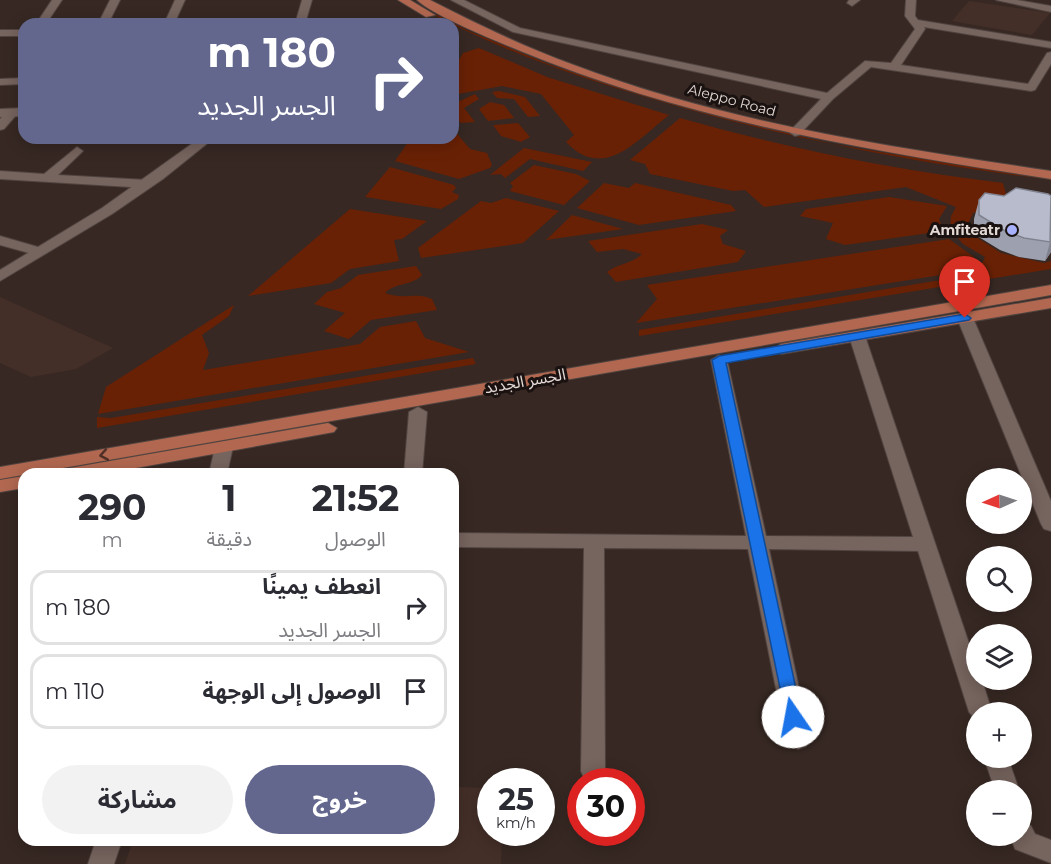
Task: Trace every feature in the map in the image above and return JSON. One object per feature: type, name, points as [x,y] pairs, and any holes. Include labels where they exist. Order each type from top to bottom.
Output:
[{"type":"main road","points":[[403,0],[435,18]]},
{"type":"main road","name":"Aleppo Road","points":[[424,0],[455,18]]},
{"type":"main road","name":"Aleppo Road","points":[[459,20],[561,64],[682,102],[795,132],[890,151],[1051,175]]},
{"type":"main road","name":"Aleppo Road","points":[[459,31],[549,69],[672,108],[778,137],[886,159],[1051,184]]},
{"type":"main road","name":"الجسر الجديد","points":[[29,468],[1051,290]]},
{"type":"main road","name":"الجسر الجديد","points":[[104,468],[1051,303]]},
{"type":"main road","name":"الجسر الجديد","points":[[0,473],[18,470]]},
{"type":"main road","points":[[0,486],[18,483]]},
{"type":"street","points":[[45,18],[57,0]]},
{"type":"street","points":[[106,18],[115,0]]},
{"type":"street","points":[[172,18],[180,0]]},
{"type":"street","points":[[302,18],[307,0]]},
{"type":"street","points":[[456,0],[517,30],[829,98]]},
{"type":"street","points":[[894,66],[920,28],[910,16],[911,0]]},
{"type":"street","points":[[1001,0],[1051,9]]},
{"type":"street","points":[[914,22],[1051,45]]},
{"type":"street","points":[[0,33],[18,33]]},
{"type":"street","points":[[795,132],[868,63],[1031,88],[1051,55]]},
{"type":"street","points":[[0,82],[18,81]]},
{"type":"street","points":[[0,126],[12,112]]},
{"type":"street","points":[[0,276],[147,184],[200,144]]},
{"type":"street","points":[[49,176],[77,151]]},
{"type":"street","points":[[0,175],[49,176],[147,184]]},
{"type":"street","points":[[0,240],[40,252]]},
{"type":"street","points":[[965,318],[1051,524]]},
{"type":"street","points":[[857,336],[978,702]]},
{"type":"street","points":[[719,360],[798,739]]},
{"type":"street","points":[[413,468],[418,412]]},
{"type":"street","points":[[219,468],[224,447]]},
{"type":"street","points":[[459,540],[925,544]]},
{"type":"street","points":[[593,768],[594,541]]},
{"type":"street","points":[[1032,844],[1051,852]]},
{"type":"street","points":[[100,864],[107,846]]},
{"type":"shaded area","points":[[969,1],[1050,13],[1032,35],[952,21]]},
{"type":"shaded area","points":[[459,26],[551,65],[685,107],[830,143],[707,115],[594,81],[530,58]]},
{"type":"shaded area","points":[[479,48],[547,77],[669,115],[620,153],[607,158],[594,158],[580,153],[566,142],[574,135],[541,94],[502,86],[459,94],[459,60],[463,53]]},
{"type":"shaded area","points":[[499,91],[525,97],[540,116],[528,117],[514,99],[497,98],[492,92]]},
{"type":"shaded area","points":[[475,94],[479,99],[464,108],[475,122],[461,123],[459,121],[459,101]]},
{"type":"shaded area","points":[[490,102],[504,105],[514,118],[488,121],[479,109]]},
{"type":"shaded area","points":[[680,118],[840,157],[921,172],[1003,183],[1009,205],[973,213],[968,224],[970,233],[1001,253],[1044,263],[1051,261],[1051,269],[639,336],[639,330],[977,274],[985,257],[963,244],[950,228],[951,216],[956,207],[906,187],[764,207],[745,190],[733,191],[650,174],[645,164],[630,160]]},
{"type":"shaded area","points":[[518,123],[530,137],[521,142],[501,136],[493,125]]},
{"type":"shaded area","points":[[459,136],[470,149],[487,153],[492,165],[490,168],[459,179],[395,161],[407,144],[459,144]]},
{"type":"shaded area","points":[[834,144],[1051,180],[903,158]]},
{"type":"shaded area","points":[[524,148],[592,162],[583,171],[530,159],[505,178],[501,174],[490,175]]},
{"type":"shaded area","points":[[534,165],[576,174],[590,181],[564,205],[510,191],[513,186],[510,183]]},
{"type":"shaded area","points":[[390,167],[454,185],[456,188],[452,192],[459,195],[458,199],[441,209],[365,197]]},
{"type":"shaded area","points":[[604,183],[629,188],[635,183],[731,205],[736,211],[639,225],[577,208]]},
{"type":"shaded area","points":[[889,197],[947,206],[939,219],[943,231],[845,245],[826,239],[833,223],[800,216],[806,209]]},
{"type":"shaded area","points":[[506,198],[559,211],[523,243],[421,258],[418,248],[481,201],[491,203]]},
{"type":"shaded area","points":[[350,209],[427,221],[402,239],[394,240],[399,261],[350,269],[331,283],[248,296]]},
{"type":"shaded area","points":[[572,215],[623,229],[546,240]]},
{"type":"shaded area","points":[[702,224],[728,230],[720,236],[723,244],[746,251],[738,262],[616,282],[607,272],[642,254],[623,249],[597,252],[588,241]]},
{"type":"shaded area","points":[[949,239],[974,257],[966,271],[636,323],[657,299],[647,285]]},
{"type":"shaded area","points":[[416,266],[422,275],[414,281],[394,287],[385,293],[426,297],[432,299],[437,310],[371,320],[349,339],[324,331],[345,313],[314,304],[327,292],[341,288],[358,275]]},
{"type":"shaded area","points":[[0,297],[113,348],[76,369],[31,377],[0,363]]},
{"type":"shaded area","points":[[234,305],[229,316],[202,335],[209,353],[203,370],[360,344],[380,327],[416,321],[425,338],[469,352],[98,414],[106,387]]},
{"type":"shaded area","points":[[473,358],[476,364],[97,428],[97,417],[111,418]]},
{"type":"shaded area","points":[[459,787],[477,788],[477,846],[502,846],[501,864],[125,864],[131,846],[459,846]]},
{"type":"building","points":[[1016,188],[1051,196],[1050,242],[1024,238],[1005,231],[979,215],[979,200],[985,193],[1004,196]]},
{"type":"place","name":"Amfiteatr","points":[[1012,230]]},
{"type":"route","points":[[793,717],[719,360],[965,318]]}]
